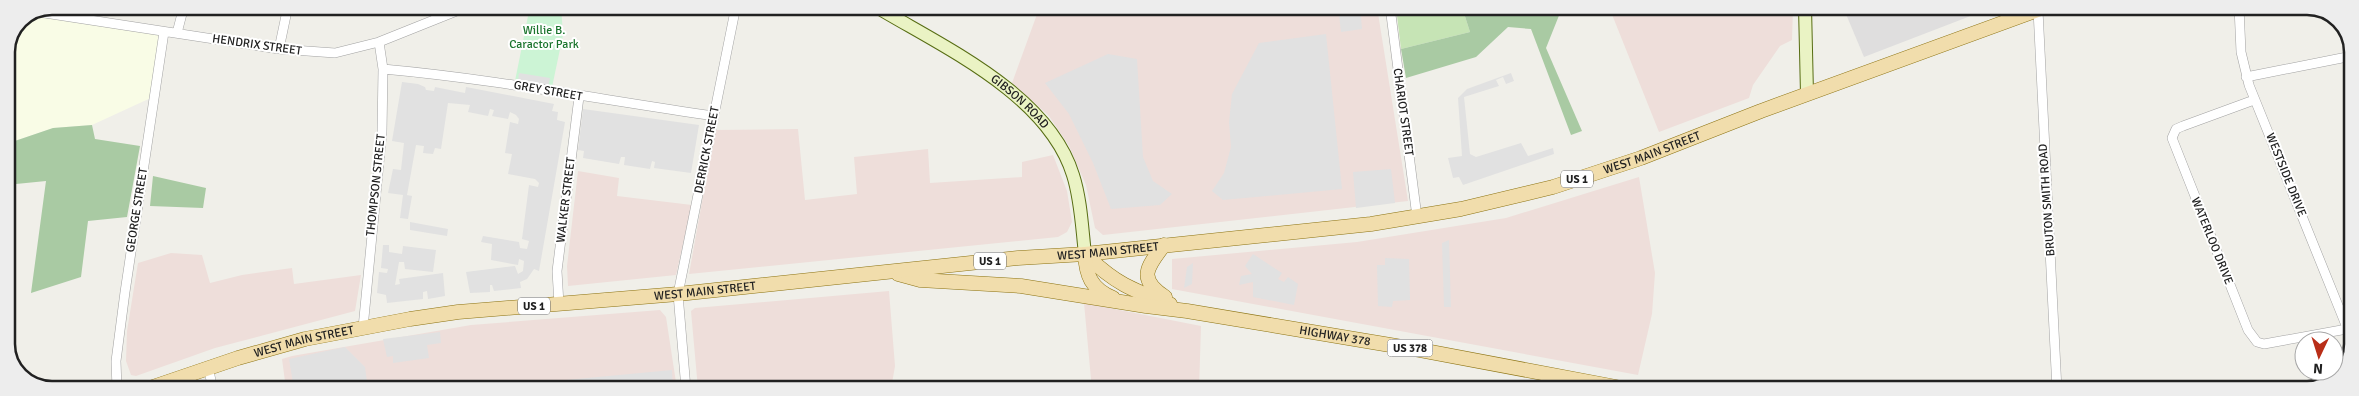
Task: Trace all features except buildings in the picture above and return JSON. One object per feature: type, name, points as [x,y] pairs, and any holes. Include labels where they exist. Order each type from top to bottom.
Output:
[{"type":"main road","name":"WEST MAIN STREET","points":[[169,381],[270,348],[363,328],[458,312],[678,294],[1018,258],[1085,254],[1417,217],[1506,200],[1553,187],[1641,158],[1807,94],[2023,15]]},
{"type":"main road","points":[[1164,245],[1150,264],[1147,279],[1157,292],[1187,310]]},
{"type":"main road","points":[[1085,254],[1087,274],[1094,286],[1107,296],[1125,302]]},
{"type":"main road","name":"US 378","points":[[1085,254],[1109,276],[1128,288],[1187,310]]},
{"type":"main road","name":"US 378","points":[[895,272],[920,280],[1004,284],[1187,310]]},
{"type":"main road","name":"HIGHWAY 378","points":[[1187,310],[1420,350],[1584,381]]},
{"type":"street","name":"HENDRIX STREET","points":[[57,15],[279,49],[334,53],[379,42],[447,15]]},
{"type":"street","points":[[177,33],[182,15]]},
{"type":"street","points":[[279,49],[286,15]]},
{"type":"street","name":"DERRICK STREET","points":[[685,381],[678,294],[734,15]]},
{"type":"street","name":"GIBSON ROAD","points":[[891,15],[990,75],[1016,95],[1042,121],[1061,150],[1073,176],[1080,208],[1085,254]]},
{"type":"street","name":"CHARIOT STREET","points":[[1391,15],[1417,217]]},
{"type":"street","points":[[1805,15],[1807,94]]},
{"type":"street","name":"BRUTON SMITH ROAD","points":[[2042,15],[2056,381]]},
{"type":"street","name":"WESTSIDE DRIVE","points":[[2239,15],[2241,52],[2246,77],[2344,322]]},
{"type":"street","name":"GEORGE STREET","points":[[117,381],[116,362],[125,292],[164,32]]},
{"type":"street","name":"THOMPSON STREET","points":[[363,328],[382,132],[383,69],[379,42]]},
{"type":"street","points":[[2246,77],[2344,58]]},
{"type":"street","name":"GREY STREET","points":[[383,69],[451,75],[579,97],[714,116]]},
{"type":"street","name":"WALKER STREET","points":[[559,304],[558,271],[579,97]]},
{"type":"street","name":"WATERLOO DRIVE","points":[[2254,100],[2183,126],[2176,130],[2172,138],[2248,330],[2257,342],[2264,344],[2344,330]]},
{"type":"street","points":[[208,367],[211,381]]},
{"type":"shaded area","points":[[57,15],[164,32],[155,96],[92,125],[53,128],[15,141],[16,44],[21,31],[31,21],[44,16]]},
{"type":"shaded area","points":[[1037,15],[1378,15],[1408,201],[1103,235],[1095,228],[1086,185],[1069,146],[1049,116],[1012,83]]},
{"type":"shaded area","points":[[1339,15],[1361,15],[1362,29],[1341,32]]},
{"type":"shaded area","points":[[1612,15],[1793,15],[1792,40],[1780,46],[1753,85],[1749,98],[1659,132]]},
{"type":"shaded area","points":[[1846,15],[1973,15],[1864,57]]},
{"type":"shaded area","points":[[1326,34],[1342,189],[1223,200],[1212,191],[1224,173],[1231,147],[1229,122],[1232,94],[1259,43]]},
{"type":"shaded area","points":[[1108,54],[1137,59],[1143,157],[1153,181],[1172,194],[1160,205],[1111,209],[1093,163],[1069,114],[1045,83]]},
{"type":"shaded area","points":[[519,73],[550,78],[548,87],[518,81]]},
{"type":"shaded area","points":[[1511,73],[1514,81],[1506,84],[1503,77],[1496,80],[1499,86],[1464,97],[1470,154],[1476,157],[1521,143],[1528,156],[1553,148],[1554,154],[1463,185],[1459,177],[1453,178],[1448,158],[1462,156],[1458,98],[1467,89]]},
{"type":"shaded area","points":[[402,82],[418,84],[425,87],[426,90],[434,91],[435,87],[465,93],[466,87],[554,104],[552,111],[558,112],[557,120],[565,122],[539,271],[534,269],[527,279],[520,282],[521,288],[494,291],[492,285],[490,285],[490,292],[470,293],[466,272],[515,266],[518,274],[523,271],[524,261],[519,259],[518,265],[491,260],[492,244],[481,242],[483,236],[519,242],[520,248],[527,249],[529,241],[522,239],[529,185],[538,187],[539,183],[535,179],[508,174],[512,154],[505,153],[510,122],[518,124],[519,119],[510,112],[508,119],[492,116],[494,110],[490,109],[488,116],[468,112],[470,105],[448,103],[441,149],[435,148],[433,154],[423,153],[424,146],[416,145],[407,195],[412,196],[408,219],[400,218],[403,195],[388,193],[393,169],[401,170],[404,143],[392,141]]},
{"type":"shaded area","points":[[583,109],[699,125],[691,173],[654,168],[655,162],[652,161],[650,169],[624,165],[625,157],[621,157],[619,164],[583,158],[584,151],[578,150]]},
{"type":"shaded area","points":[[798,129],[805,200],[857,194],[854,157],[928,149],[930,183],[1022,177],[1022,162],[1053,155],[1067,191],[1072,222],[1067,232],[1058,237],[689,274],[715,130]]},
{"type":"shaded area","points":[[1391,169],[1395,203],[1356,208],[1353,172]]},
{"type":"shaded area","points":[[578,171],[619,178],[617,196],[692,205],[676,275],[568,286],[567,266]]},
{"type":"shaded area","points":[[1639,177],[1655,273],[1652,314],[1638,375],[1172,289],[1172,259],[1357,242],[1506,218]]},
{"type":"shaded area","points":[[410,222],[448,229],[447,236],[410,230]]},
{"type":"shaded area","points":[[1449,240],[1451,307],[1444,307],[1442,243]]},
{"type":"shaded area","points":[[383,245],[389,245],[389,252],[402,254],[403,246],[436,250],[433,272],[405,269],[404,262],[399,262],[395,285],[400,284],[399,279],[443,273],[445,296],[428,299],[427,291],[423,292],[423,299],[387,303],[386,295],[377,293],[379,272],[387,273],[388,269],[381,268]]},
{"type":"shaded area","points":[[171,253],[202,255],[210,283],[242,275],[292,268],[294,284],[361,275],[355,311],[215,348],[136,376],[131,375],[126,361],[127,331],[138,263]]},
{"type":"shaded area","points":[[1253,254],[1282,273],[1278,279],[1284,282],[1288,277],[1298,284],[1294,305],[1253,297],[1253,282],[1239,285],[1241,276],[1252,274],[1245,266]]},
{"type":"shaded area","points":[[1385,258],[1409,259],[1410,300],[1393,301],[1392,307],[1378,306],[1377,265],[1385,265]]},
{"type":"shaded area","points":[[1193,263],[1192,284],[1184,288],[1187,267]]},
{"type":"shaded area","points":[[889,291],[895,366],[892,381],[697,381],[691,311],[695,308]]},
{"type":"shaded area","points":[[1084,303],[1201,326],[1199,381],[1091,381]]},
{"type":"shaded area","points":[[660,310],[666,317],[676,381],[285,381],[282,359],[471,325]]},
{"type":"shaded area","points":[[440,332],[441,343],[427,345],[429,358],[393,363],[393,356],[387,357],[383,339]]},
{"type":"shaded area","points":[[345,347],[365,367],[367,381],[293,381],[289,359]]},
{"type":"shaded area","points":[[672,370],[673,381],[556,381]]},
{"type":"green space","name":"Willie B. Caractor Park","points":[[528,15],[562,15],[563,35],[551,92],[514,86]]},
{"type":"green space","points":[[1397,15],[1465,15],[1470,32],[1401,49]]},
{"type":"green space","points":[[1465,15],[1559,15],[1546,48],[1582,131],[1571,135],[1531,29],[1508,27],[1476,57],[1406,78],[1401,49],[1470,32]]},
{"type":"green space","points":[[92,125],[95,139],[140,146],[127,217],[88,221],[81,277],[31,293],[46,181],[15,184],[15,141],[53,128]]},
{"type":"green space","points":[[153,176],[206,188],[203,208],[150,206]]}]
